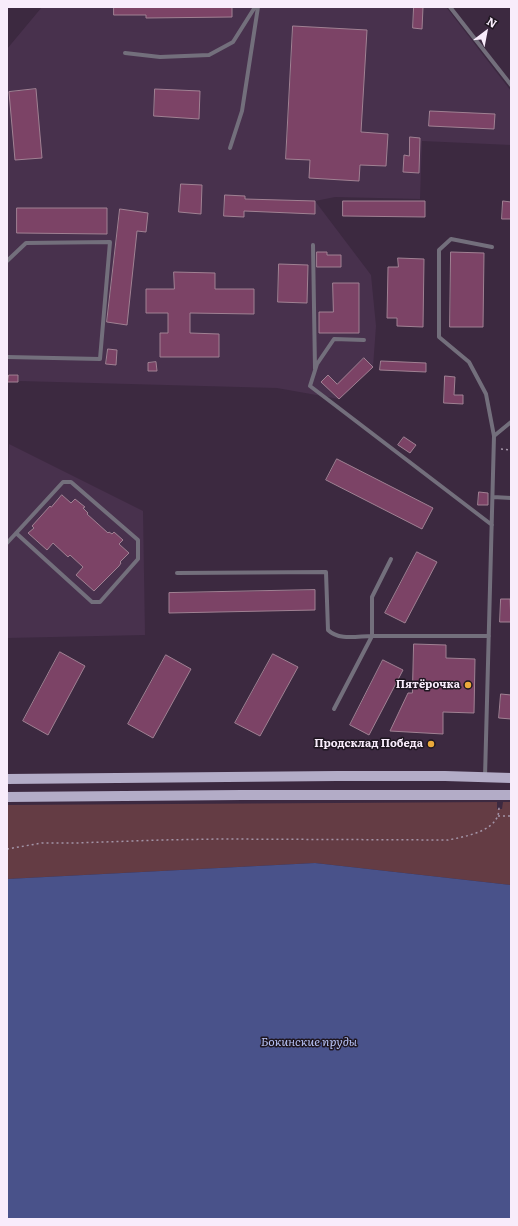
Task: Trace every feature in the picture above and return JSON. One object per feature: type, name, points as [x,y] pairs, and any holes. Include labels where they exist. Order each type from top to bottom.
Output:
[{"type":"main road","points":[[7,779],[337,776],[511,778]]},
{"type":"main road","points":[[7,798],[242,795],[511,795]]},
{"type":"lane","points":[[125,53],[160,57],[209,55],[233,42],[256,7]]},
{"type":"lane","points":[[230,148],[242,111],[256,7]]},
{"type":"lane","points":[[450,7],[511,85]]},
{"type":"lane","points":[[485,777],[494,436],[486,394],[470,362],[439,337],[439,250],[451,239],[492,247]]},
{"type":"lane","points":[[7,261],[26,243],[110,242],[100,359],[7,356]]},
{"type":"lane","points":[[313,245],[315,372]]},
{"type":"lane","points":[[364,340],[334,339],[317,364],[310,386],[492,525]]},
{"type":"lane","points":[[494,436],[511,422]]},
{"type":"lane","points":[[7,543],[16,533],[63,482],[71,482],[138,540],[138,559],[100,602],[92,602],[16,533]]},
{"type":"lane","points":[[493,497],[511,498]]},
{"type":"lane","points":[[334,709],[372,636],[372,597],[391,559]]},
{"type":"lane","points":[[177,573],[326,572],[328,630],[338,637],[489,636]]},
{"type":"path","points":[[494,449],[511,450]]},
{"type":"path","points":[[7,849],[42,843],[161,840],[448,840],[465,837],[480,832],[491,825],[498,816],[500,795]]},
{"type":"path","points":[[498,816],[511,816]]},
{"type":"shaded area","points":[[42,7],[446,7],[511,91],[511,145],[422,141],[420,199],[335,197],[315,201],[371,275],[376,326],[373,367],[339,399],[277,388],[19,381],[18,374],[7,374],[7,49]]},
{"type":"shaded area","points":[[9,444],[143,511],[145,635],[7,638],[7,493]]},
{"type":"shaded area","points":[[497,802],[497,809],[502,809],[503,802],[511,802],[511,885],[315,863],[7,879],[7,805]]},
{"type":"water","name":"Бокинские пруды","points":[[315,863],[511,885],[511,1219],[7,1219],[7,879]]},
{"type":"building","points":[[114,7],[232,7],[232,17],[146,18],[146,15],[114,15]]},
{"type":"building","points":[[414,7],[423,7],[422,29],[413,28]]},
{"type":"building","points":[[293,26],[367,30],[361,132],[388,134],[386,166],[360,165],[359,181],[309,178],[310,160],[286,159]]},
{"type":"building","points":[[36,89],[42,158],[15,160],[9,92]]},
{"type":"building","points":[[155,89],[200,91],[199,119],[154,116]]},
{"type":"building","points":[[430,111],[495,114],[494,129],[429,126]]},
{"type":"building","points":[[410,137],[420,138],[419,173],[403,172],[404,155],[409,156]]},
{"type":"building","points":[[181,184],[202,185],[201,214],[179,212]]},
{"type":"building","points":[[225,195],[245,196],[245,199],[315,201],[315,214],[244,211],[244,217],[224,216]]},
{"type":"building","points":[[343,201],[425,201],[425,217],[343,216]]},
{"type":"building","points":[[503,201],[511,202],[511,219],[502,219]]},
{"type":"building","points":[[17,208],[107,208],[107,234],[17,233]]},
{"type":"building","points":[[120,209],[148,213],[146,232],[137,231],[127,325],[107,322]]},
{"type":"building","points":[[317,252],[327,252],[327,255],[341,255],[341,267],[317,267]]},
{"type":"building","points":[[451,252],[484,253],[483,327],[450,327]]},
{"type":"building","points":[[398,258],[424,259],[423,327],[397,326],[397,318],[387,318],[388,267],[398,267]]},
{"type":"building","points":[[279,264],[308,265],[307,303],[278,302]]},
{"type":"building","points":[[174,272],[215,273],[215,289],[254,289],[254,314],[190,313],[190,333],[219,334],[219,357],[160,357],[160,333],[168,333],[168,313],[146,313],[146,289],[174,289]]},
{"type":"building","points":[[333,283],[359,283],[359,333],[319,333],[319,312],[333,312]]},
{"type":"building","points":[[108,349],[117,350],[116,365],[106,364]]},
{"type":"building","points":[[364,358],[373,367],[339,399],[321,382],[328,375],[337,384]]},
{"type":"building","points":[[381,361],[426,363],[426,372],[380,370]]},
{"type":"building","points":[[156,362],[157,371],[148,371],[148,363]]},
{"type":"building","points":[[9,375],[18,375],[18,382],[8,382]]},
{"type":"building","points":[[445,376],[455,377],[454,395],[463,395],[463,404],[444,403]]},
{"type":"building","points":[[404,437],[416,445],[410,453],[398,445]]},
{"type":"building","points":[[337,459],[433,508],[422,529],[326,480]]},
{"type":"building","points":[[479,492],[488,493],[488,505],[478,505]]},
{"type":"building","points":[[62,495],[71,503],[75,499],[85,507],[83,508],[88,513],[87,514],[108,533],[109,532],[112,534],[114,532],[123,540],[119,544],[129,553],[120,562],[121,563],[119,566],[94,591],[76,575],[83,567],[70,555],[68,557],[53,543],[47,550],[28,533],[34,528],[32,526]]},
{"type":"building","points":[[417,552],[437,562],[405,623],[385,613]]},
{"type":"building","points":[[315,590],[315,610],[169,613],[169,593]]},
{"type":"building","points":[[501,599],[510,599],[511,622],[500,622]]},
{"type":"building","points":[[414,644],[446,645],[446,658],[475,659],[474,713],[443,712],[443,734],[390,731],[408,693],[412,693]]},
{"type":"building","points":[[60,652],[85,666],[48,735],[23,721]]},
{"type":"building","points":[[273,654],[298,667],[260,736],[235,723]]},
{"type":"building","points":[[166,655],[191,669],[153,738],[128,724]]},
{"type":"building","points":[[383,660],[403,670],[369,735],[350,725]]},
{"type":"building","points":[[501,694],[511,695],[511,719],[499,718]]},
{"type":"place","name":"Пятёрочка","points":[[468,685]]},
{"type":"place","name":"Продсклад Победа","points":[[431,744]]}]
